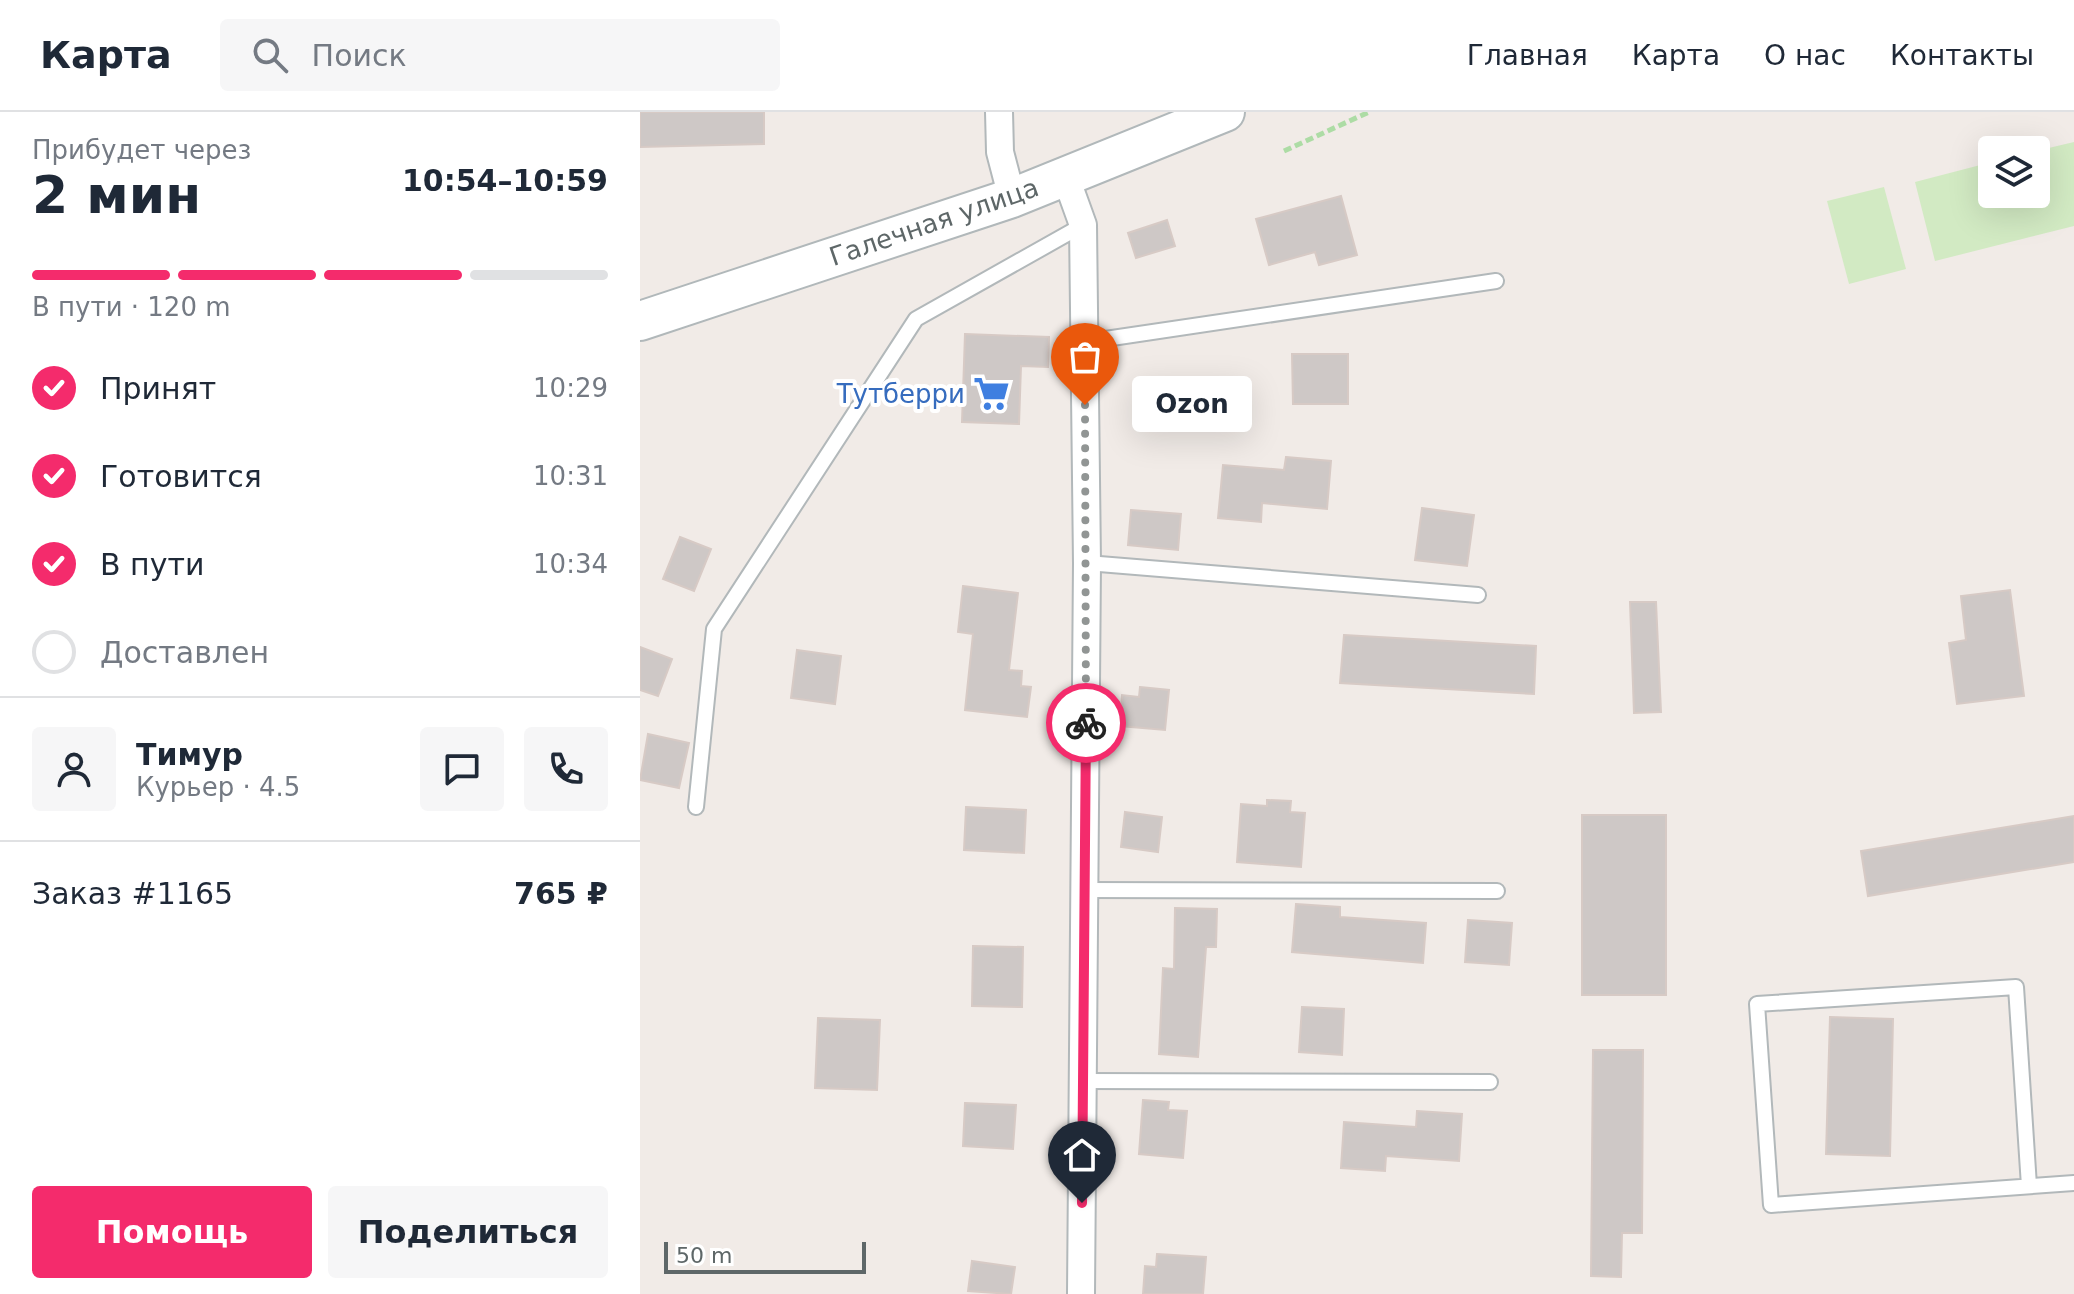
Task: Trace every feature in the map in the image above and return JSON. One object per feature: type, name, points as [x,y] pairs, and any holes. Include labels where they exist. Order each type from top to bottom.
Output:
[{"type":"street","points":[[999,112],[1000,152],[1012,198]]},
{"type":"street","name":"Галечная улица","points":[[640,321],[1012,198],[1225,112]]},
{"type":"street","points":[[1065,175],[1083,225],[1085,342],[1087,563],[1081,1294]]},
{"type":"lane","points":[[696,807],[714,629],[916,319],[1083,225]]},
{"type":"lane","points":[[1085,342],[1496,281]]},
{"type":"lane","points":[[1087,563],[1478,595]]},
{"type":"lane","points":[[1084,890],[1497,891]]},
{"type":"lane","points":[[2029,1186],[2016,987],[1757,1004],[1771,1205],[2074,1183]]},
{"type":"lane","points":[[1083,1081],[1490,1082]]},
{"type":"path","points":[[1284,151],[1369,112]]},
{"type":"green space","points":[[2074,142],[2074,226],[1935,261],[1915,182],[1978,166],[1978,208],[2050,208],[2050,148]]},
{"type":"green space","points":[[1884,187],[1906,269],[1849,284],[1827,201]]},
{"type":"building","points":[[640,112],[764,112],[764,144],[640,147]]},
{"type":"building","points":[[1341,196],[1357,255],[1319,265],[1315,252],[1269,265],[1256,219]]},
{"type":"building","points":[[1167,220],[1175,246],[1136,258],[1128,233]]},
{"type":"building","name":"Тутберри","points":[[965,334],[1049,337],[1048,367],[1021,366],[1019,424],[962,422]]},
{"type":"building","points":[[1292,354],[1348,354],[1348,404],[1293,404]]},
{"type":"building","points":[[1286,457],[1331,461],[1327,509],[1262,503],[1261,522],[1218,518],[1223,465],[1284,470]]},
{"type":"building","points":[[1422,508],[1474,515],[1467,566],[1415,560]]},
{"type":"building","points":[[1131,510],[1181,514],[1178,550],[1128,545]]},
{"type":"building","points":[[680,537],[711,549],[694,591],[663,579]]},
{"type":"building","points":[[963,586],[1018,593],[1009,670],[1022,671],[1021,686],[1031,687],[1027,717],[965,710],[973,634],[958,632]]},
{"type":"building","points":[[2010,590],[2024,696],[1957,704],[1949,643],[1966,640],[1961,596]]},
{"type":"building","points":[[1630,602],[1656,602],[1661,712],[1634,713]]},
{"type":"building","points":[[1344,635],[1536,646],[1534,694],[1340,683]]},
{"type":"building","points":[[640,647],[672,659],[658,696],[640,690]]},
{"type":"building","points":[[797,650],[841,656],[835,704],[791,698]]},
{"type":"building","points":[[1140,687],[1169,690],[1165,730],[1120,726],[1122,695],[1139,697]]},
{"type":"building","points":[[648,734],[689,743],[679,788],[640,780]]},
{"type":"building","points":[[1267,800],[1291,801],[1290,812],[1305,813],[1301,867],[1237,862],[1241,804],[1267,806]]},
{"type":"building","points":[[966,807],[1026,810],[1024,853],[964,850]]},
{"type":"building","points":[[1125,812],[1162,817],[1158,852],[1121,847]]},
{"type":"building","points":[[1582,815],[1666,815],[1666,995],[1582,995]]},
{"type":"building","points":[[2074,816],[2074,862],[1868,896],[1861,851]]},
{"type":"building","points":[[1296,904],[1340,907],[1340,917],[1426,923],[1423,963],[1292,952]]},
{"type":"building","points":[[1175,908],[1217,909],[1216,947],[1206,947],[1198,1057],[1159,1054],[1163,968],[1174,969]]},
{"type":"building","points":[[1468,920],[1512,923],[1509,965],[1465,962]]},
{"type":"building","points":[[973,946],[1023,947],[1022,1007],[972,1006]]},
{"type":"building","points":[[1302,1007],[1344,1009],[1342,1055],[1299,1052]]},
{"type":"building","points":[[1830,1017],[1893,1019],[1890,1156],[1826,1154]]},
{"type":"building","points":[[818,1018],[880,1020],[877,1090],[815,1088]]},
{"type":"building","points":[[1593,1050],[1643,1050],[1642,1233],[1622,1233],[1621,1277],[1591,1276]]},
{"type":"building","points":[[1143,1100],[1169,1102],[1168,1110],[1187,1111],[1183,1158],[1139,1154]]},
{"type":"building","points":[[965,1103],[1016,1105],[1013,1149],[963,1146]]},
{"type":"building","points":[[1417,1111],[1462,1114],[1459,1161],[1386,1156],[1385,1171],[1341,1168],[1344,1122],[1416,1127]]},
{"type":"building","points":[[1157,1254],[1206,1257],[1203,1294],[1143,1294],[1145,1266],[1156,1267]]},
{"type":"building","points":[[972,1261],[1015,1267],[1011,1294],[968,1291]]},
{"type":"way so far","points":[[1085,405],[1086,723]]},
{"type":"place","name":"Тутберри","points":[[991,394]]},
{"type":"place","name":"Ozon","points":[[1085,405]]},
{"type":"route","points":[[1082,1203],[1086,723]]}]
